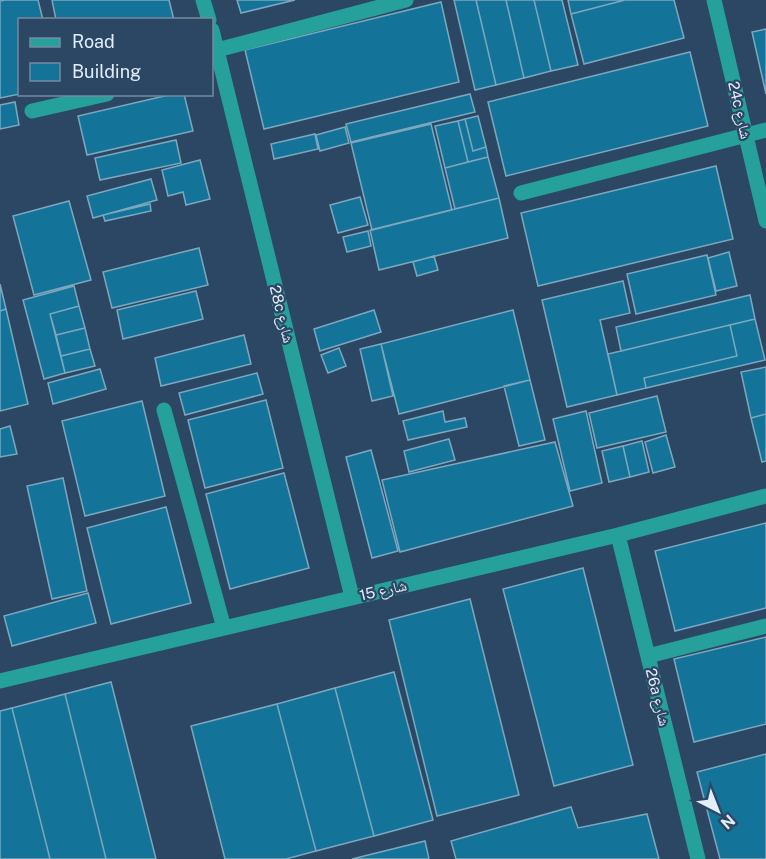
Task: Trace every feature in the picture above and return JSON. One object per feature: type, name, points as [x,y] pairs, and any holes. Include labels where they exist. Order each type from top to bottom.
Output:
[{"type":"street","points":[[204,0],[208,18]]},
{"type":"street","points":[[217,50],[406,0]]},
{"type":"street","name":"24c شارع","points":[[714,0],[766,221]]},
{"type":"street","name":"28c شارع","points":[[213,34],[217,50],[217,70],[352,597]]},
{"type":"street","points":[[32,111],[98,96]]},
{"type":"street","points":[[521,193],[766,130]]},
{"type":"street","points":[[165,410],[224,628]]},
{"type":"street","name":"شارع 15","points":[[0,681],[618,535],[766,496]]},
{"type":"street","name":"26a شارع","points":[[618,535],[698,859]]},
{"type":"street","points":[[648,656],[766,626]]},
{"type":"building","points":[[38,0],[42,18],[18,18],[18,94],[0,98],[0,1]]},
{"type":"building","points":[[52,0],[169,0],[174,18],[56,18]]},
{"type":"building","points":[[237,0],[295,0],[241,13]]},
{"type":"building","points":[[454,0],[476,0],[496,85],[475,90]]},
{"type":"building","points":[[476,0],[506,0],[524,78],[496,85]]},
{"type":"building","points":[[506,0],[534,0],[551,71],[524,78]]},
{"type":"building","points":[[534,0],[562,0],[578,65],[551,71]]},
{"type":"building","points":[[568,0],[625,0],[571,14]]},
{"type":"building","points":[[625,0],[674,0],[684,38],[584,64],[571,14]]},
{"type":"building","points":[[441,2],[459,82],[264,129],[245,50]]},
{"type":"building","points":[[766,29],[766,94],[752,32]]},
{"type":"building","points":[[690,52],[708,126],[506,176],[488,102]]},
{"type":"building","points":[[470,94],[475,112],[351,142],[346,124]]},
{"type":"building","points":[[164,96],[184,96],[193,131],[87,155],[78,116]]},
{"type":"building","points":[[15,102],[19,125],[0,129],[0,105]]},
{"type":"building","points":[[478,116],[486,147],[473,151],[465,119]]},
{"type":"building","points":[[465,119],[473,151],[486,147],[488,157],[468,162],[458,121]]},
{"type":"building","points":[[458,121],[468,162],[445,168],[435,126]]},
{"type":"building","points":[[431,124],[452,210],[372,230],[351,143]]},
{"type":"building","points":[[345,127],[349,143],[320,151],[316,135]]},
{"type":"building","points":[[315,134],[318,149],[274,159],[271,144]]},
{"type":"building","points":[[176,140],[181,163],[100,180],[95,158]]},
{"type":"building","points":[[488,157],[499,198],[455,209],[445,168]]},
{"type":"building","points":[[200,160],[210,199],[186,205],[183,192],[168,196],[162,170]]},
{"type":"building","points":[[716,166],[733,239],[538,286],[521,213]]},
{"type":"building","points":[[151,179],[157,200],[93,218],[87,196]]},
{"type":"building","points":[[360,197],[368,225],[338,233],[330,205]]},
{"type":"building","points":[[499,198],[508,238],[379,270],[370,230]]},
{"type":"building","points":[[69,201],[91,280],[34,295],[13,216]]},
{"type":"building","points":[[150,204],[151,211],[105,221],[103,215]]},
{"type":"building","points":[[368,231],[371,246],[347,252],[343,237]]},
{"type":"building","points":[[199,248],[208,285],[112,308],[103,272]]},
{"type":"building","points":[[729,252],[737,286],[716,291],[708,258]]},
{"type":"building","points":[[707,255],[716,295],[636,314],[627,274]]},
{"type":"building","points":[[434,256],[438,270],[417,276],[413,262]]},
{"type":"building","points":[[623,281],[630,313],[600,320],[617,395],[567,407],[542,300]]},
{"type":"building","points":[[0,284],[6,309],[0,311]]},
{"type":"building","points":[[74,286],[79,306],[50,314],[65,373],[44,379],[23,300]]},
{"type":"building","points":[[196,291],[203,319],[123,339],[117,310]]},
{"type":"building","points":[[750,295],[755,319],[621,351],[616,327]]},
{"type":"building","points":[[79,306],[85,328],[56,335],[50,314]]},
{"type":"building","points":[[6,309],[28,404],[0,411],[0,311]]},
{"type":"building","points":[[374,310],[381,332],[320,351],[314,329]]},
{"type":"building","points":[[513,310],[530,380],[399,414],[381,344]]},
{"type":"building","points":[[755,319],[765,360],[646,388],[644,378],[737,356],[730,325]]},
{"type":"building","points":[[730,325],[737,356],[644,378],[646,388],[617,395],[608,354]]},
{"type":"building","points":[[85,328],[90,349],[61,356],[56,335]]},
{"type":"building","points":[[244,335],[251,364],[161,386],[155,358]]},
{"type":"building","points":[[381,344],[393,396],[372,401],[360,349]]},
{"type":"building","points":[[339,348],[346,366],[328,373],[321,355]]},
{"type":"building","points":[[90,349],[95,366],[65,373],[61,356]]},
{"type":"building","points":[[766,367],[766,414],[751,418],[741,372]]},
{"type":"building","points":[[100,369],[106,389],[53,404],[48,383]]},
{"type":"building","points":[[257,373],[263,394],[185,415],[179,393]]},
{"type":"building","points":[[530,380],[545,440],[519,446],[504,386]]},
{"type":"building","points":[[657,396],[666,432],[597,448],[589,413]]},
{"type":"building","points":[[266,400],[283,468],[205,488],[188,420]]},
{"type":"building","points":[[142,401],[165,496],[85,516],[62,421]]},
{"type":"building","points":[[443,411],[445,422],[465,418],[467,427],[408,440],[403,421]]},
{"type":"building","points":[[586,411],[602,483],[570,491],[553,419]]},
{"type":"building","points":[[766,414],[766,461],[762,462],[751,418]]},
{"type":"building","points":[[10,426],[17,454],[0,457],[0,429]]},
{"type":"building","points":[[666,435],[675,467],[653,473],[645,442]]},
{"type":"building","points":[[449,439],[455,460],[409,472],[404,451]]},
{"type":"building","points":[[642,441],[649,472],[630,477],[623,446]]},
{"type":"building","points":[[555,442],[573,506],[400,552],[382,480]]},
{"type":"building","points":[[623,446],[630,477],[609,482],[602,451]]},
{"type":"building","points":[[371,450],[398,551],[372,558],[346,457]]},
{"type":"building","points":[[284,473],[309,568],[230,589],[206,494]]},
{"type":"building","points":[[63,478],[87,591],[52,599],[27,486]]},
{"type":"building","points":[[166,507],[191,603],[111,624],[87,528]]},
{"type":"building","points":[[766,523],[766,608],[675,631],[655,551]]},
{"type":"building","points":[[583,568],[633,765],[554,786],[503,589]]},
{"type":"building","points":[[88,593],[96,623],[12,646],[4,616]]},
{"type":"building","points":[[470,599],[519,795],[437,816],[389,620]]},
{"type":"building","points":[[766,637],[766,724],[694,742],[674,659]]},
{"type":"building","points":[[394,672],[433,820],[374,836],[335,688]]},
{"type":"building","points":[[111,682],[156,859],[106,859],[65,694]]},
{"type":"building","points":[[335,688],[374,836],[316,851],[277,704]]},
{"type":"building","points":[[65,694],[106,859],[50,859],[12,708]]},
{"type":"building","points":[[277,704],[316,851],[286,859],[225,859],[191,726]]},
{"type":"building","points":[[12,708],[50,859],[0,859],[0,711]]},
{"type":"building","points":[[766,754],[766,859],[720,859],[697,772]]},
{"type":"building","points":[[571,807],[578,828],[647,814],[659,859],[456,859],[451,841]]},
{"type":"building","points":[[425,841],[429,859],[352,859]]}]
